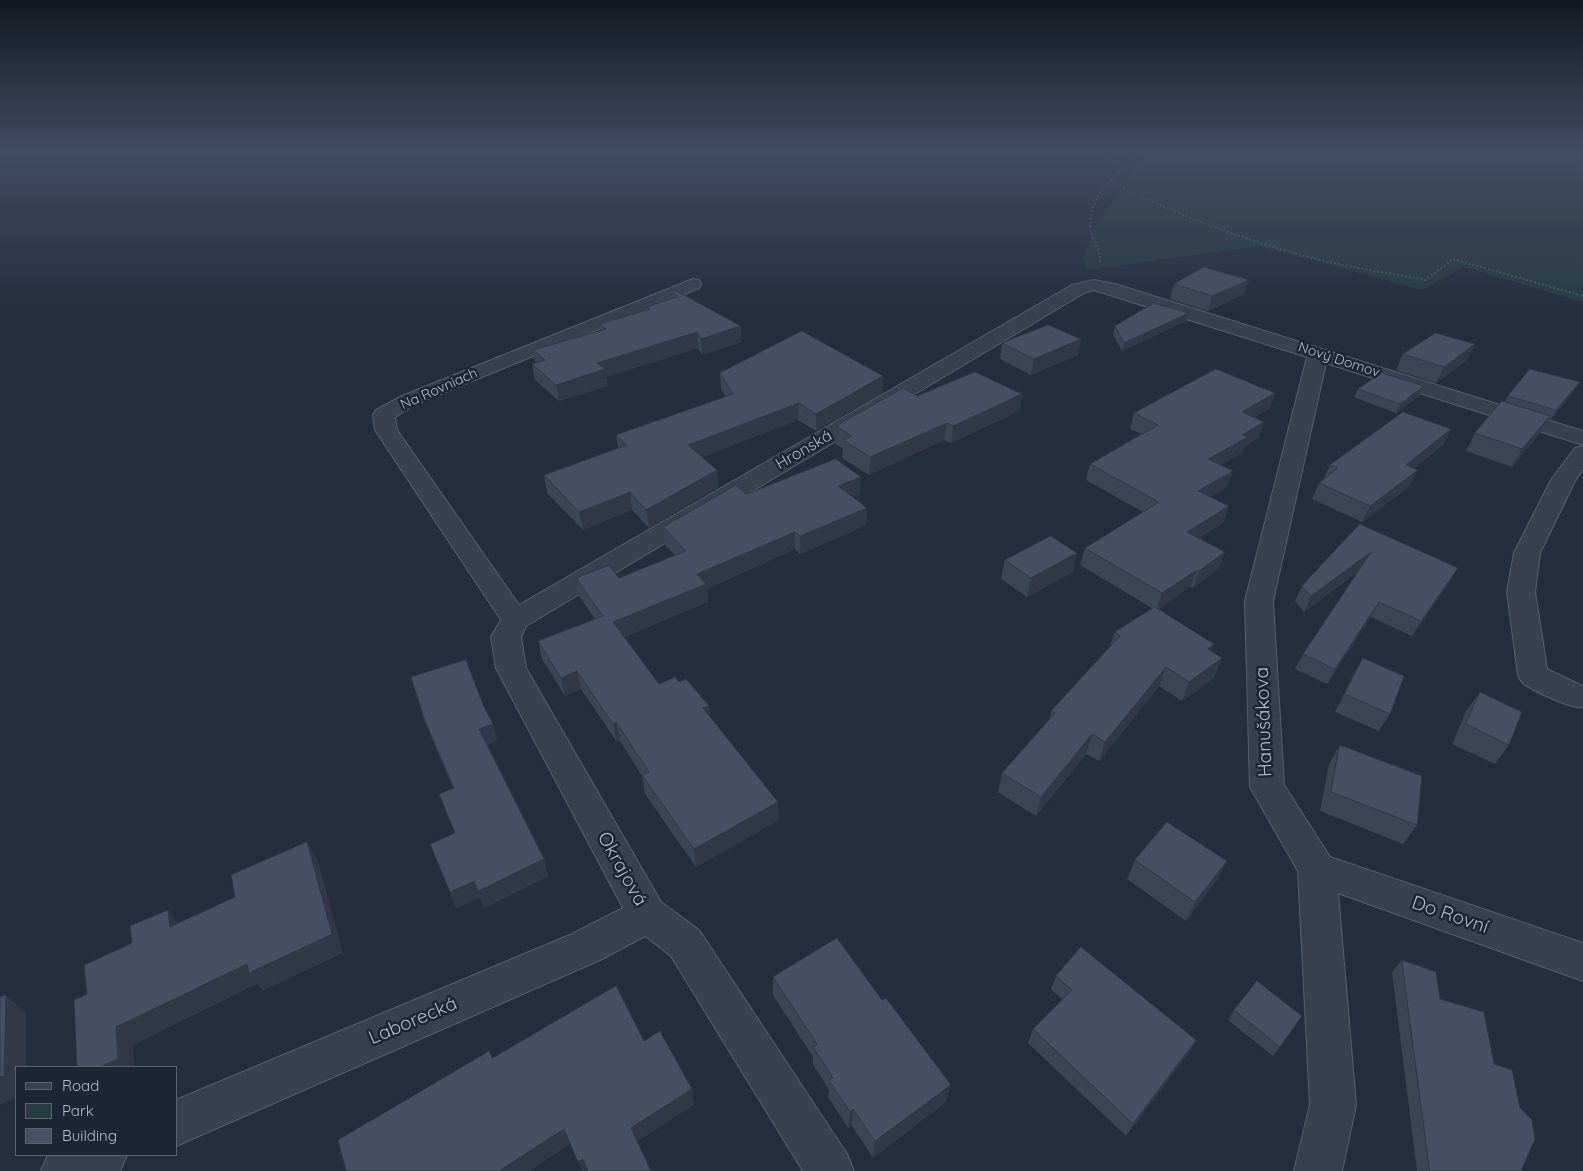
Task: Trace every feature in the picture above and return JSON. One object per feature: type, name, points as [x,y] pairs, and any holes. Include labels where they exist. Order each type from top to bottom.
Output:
[{"type":"street","name":"Na Rovniach","points":[[515,620],[386,430],[384,415],[409,400],[692,284]]},
{"type":"street","name":"Nový Domov","points":[[1094,285],[1110,288],[1318,353],[1583,438]]},
{"type":"street","name":"Hronská","points":[[515,620],[1078,289],[1094,285]]},
{"type":"street","name":"Hanušákova","points":[[1318,353],[1259,602],[1267,787],[1317,869],[1333,1105],[1318,1171]]},
{"type":"street","points":[[1578,697],[1533,675],[1521,592],[1527,553],[1563,480],[1583,453]]},
{"type":"street","name":"Okrajová","points":[[515,620],[506,637],[511,668],[647,914],[685,943],[830,1171]]},
{"type":"street","name":"Do Rovní","points":[[1317,869],[1583,962]]},
{"type":"street","name":"Laborecká","points":[[178,1122],[586,947],[647,914]]},
{"type":"street","points":[[65,1171],[101,1156]]},
{"type":"path","points":[[1093,207],[1089,220],[1094,246],[1101,258],[1094,285]]},
{"type":"path","points":[[1162,207],[1205,224],[1317,259],[1426,280],[1453,259],[1583,296]]},
{"type":"green space","points":[[1108,207],[1583,207],[1583,302],[1464,267],[1422,290],[1259,246],[1087,270],[1083,258],[1099,218]]},
{"type":"building","points":[[1204,267],[1249,280],[1212,296],[1174,284]]},
{"type":"building","points":[[671,288],[741,326],[701,339],[697,332],[597,363],[605,369],[556,385],[532,364],[545,360],[533,350],[606,329],[599,324],[650,309],[646,307],[677,297]]},
{"type":"building","points":[[1154,303],[1189,313],[1124,343],[1115,326]]},
{"type":"building","points":[[1048,325],[1081,339],[1034,359],[1002,343]]},
{"type":"building","points":[[802,331],[883,376],[816,414],[799,403],[688,445],[717,470],[646,510],[630,492],[579,512],[544,475],[627,445],[616,435],[733,394],[720,373]]},
{"type":"building","points":[[1436,333],[1475,344],[1444,367],[1403,354]]},
{"type":"building","points":[[1216,369],[1275,393],[1242,412],[1264,422],[1242,435],[1248,437],[1208,459],[1233,471],[1198,491],[1229,506],[1187,532],[1225,552],[1199,571],[1197,570],[1162,593],[1085,548],[1159,502],[1090,464],[1158,425],[1134,413]]},
{"type":"building","points":[[1530,369],[1580,382],[1556,410],[1508,396]]},
{"type":"building","points":[[975,372],[1022,394],[953,426],[947,423],[870,457],[843,440],[852,436],[836,426],[903,388],[917,396]]},
{"type":"building","points":[[1382,373],[1424,386],[1400,404],[1358,389]]},
{"type":"building","points":[[1502,401],[1550,416],[1522,449],[1475,433]]},
{"type":"building","points":[[1403,412],[1451,429],[1406,465],[1418,470],[1370,506],[1319,483],[1338,468],[1330,465]]},
{"type":"building","points":[[836,459],[861,477],[838,486],[867,508],[800,536],[795,532],[697,574],[706,584],[613,622],[659,684],[675,677],[679,682],[686,679],[709,706],[703,708],[778,802],[694,849],[642,775],[649,772],[616,722],[613,724],[577,671],[561,678],[538,641],[603,616],[576,578],[609,565],[619,578],[686,551],[663,527],[736,485],[746,494]]},
{"type":"building","points":[[1360,524],[1458,568],[1421,621],[1379,602],[1335,669],[1303,654],[1371,552],[1311,596],[1302,586]]},
{"type":"building","points":[[1051,536],[1077,553],[1031,578],[1005,560]]},
{"type":"building","points":[[1155,607],[1214,644],[1208,649],[1222,658],[1189,682],[1166,667],[1105,742],[1092,734],[1041,797],[1002,773],[1055,713],[1051,711],[1120,636],[1115,632]]},
{"type":"building","points":[[1363,658],[1404,676],[1390,714],[1345,694]]},
{"type":"building","points":[[466,660],[483,705],[493,724],[479,729],[544,859],[478,891],[474,881],[450,892],[430,844],[455,833],[439,794],[454,788],[425,721],[411,677]]},
{"type":"building","points":[[1480,692],[1522,712],[1509,745],[1466,724]]},
{"type":"building","points":[[1340,745],[1422,776],[1417,825],[1331,792]]},
{"type":"building","points":[[1167,822],[1227,861],[1195,902],[1135,860]]},
{"type":"building","points":[[307,842],[332,934],[249,973],[247,964],[116,1027],[118,1059],[102,1066],[77,1066],[74,1000],[87,994],[84,965],[132,943],[130,926],[168,910],[170,927],[235,897],[231,875]]},
{"type":"building","points":[[837,938],[882,1000],[886,998],[951,1085],[875,1141],[853,1109],[850,1112],[829,1080],[833,1078],[813,1047],[817,1044],[773,977]]},
{"type":"building","points":[[1081,947],[1196,1040],[1133,1124],[1033,1029],[1072,990],[1056,976]]},
{"type":"building","points":[[1402,960],[1436,972],[1440,999],[1484,1012],[1494,1064],[1512,1070],[1520,1108],[1532,1120],[1535,1139],[1521,1171],[1430,1171]]},
{"type":"building","points":[[1257,981],[1302,1016],[1280,1047],[1234,1010]]},
{"type":"building","points":[[616,986],[644,1041],[660,1031],[692,1089],[631,1128],[651,1171],[588,1171],[583,1159],[578,1162],[564,1129],[499,1171],[346,1171],[338,1140],[489,1051],[492,1058]]},
{"type":"building","points":[[6,995],[4,1076],[0,1077],[0,997]]}]
